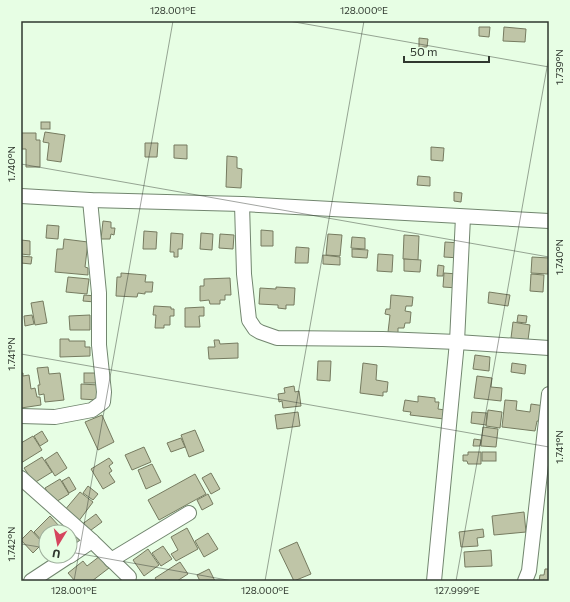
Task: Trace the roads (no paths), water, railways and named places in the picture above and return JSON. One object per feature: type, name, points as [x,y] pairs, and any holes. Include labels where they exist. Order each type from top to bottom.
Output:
[{"type":"street","points":[[21,196],[90,200],[242,204],[549,221]]},
{"type":"street","points":[[21,416],[55,417],[92,410],[103,402],[104,392],[99,345],[99,293],[90,200]]},
{"type":"street","points":[[242,204],[244,274],[249,320],[255,329],[260,332],[277,338],[383,339],[549,348]]},
{"type":"street","points":[[434,581],[457,342],[462,217]]},
{"type":"street","points":[[525,581],[529,571],[549,394]]},
{"type":"street","points":[[21,478],[92,541],[129,577]]},
{"type":"street","points":[[111,560],[189,513]]},
{"type":"street","points":[[78,551],[92,541]]},
{"type":"street","points":[[31,581],[58,564]]}]
